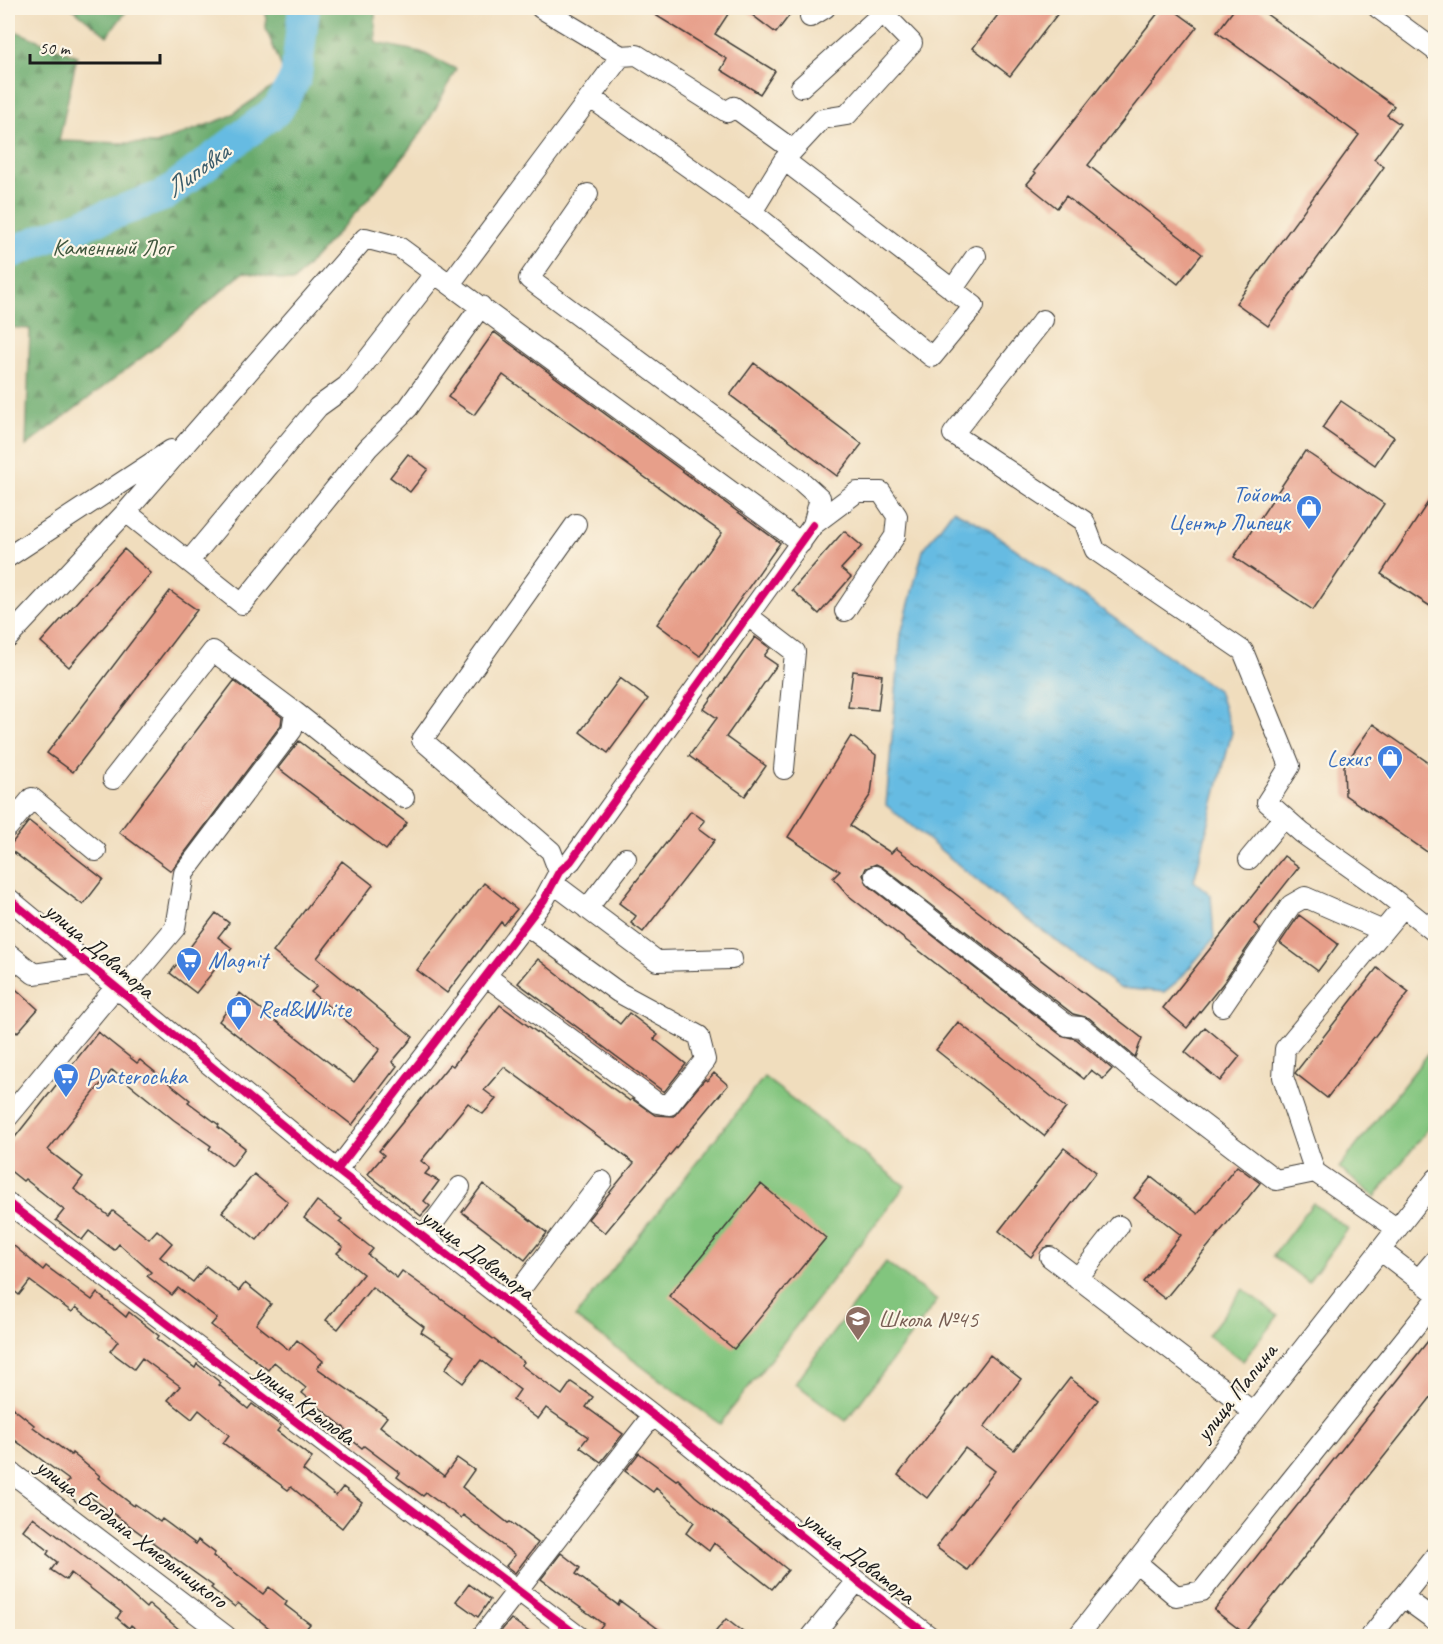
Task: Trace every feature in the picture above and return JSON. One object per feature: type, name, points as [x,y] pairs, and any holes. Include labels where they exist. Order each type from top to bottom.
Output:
[{"type":"street","points":[[541,8],[621,56],[637,55],[727,112],[734,107],[788,155],[974,306],[932,357],[752,212],[591,98]]},
{"type":"street","points":[[1378,8],[1436,51]]},
{"type":"street","points":[[752,212],[788,155],[822,119],[847,115],[912,43],[883,13],[801,87]]},
{"type":"street","points":[[189,561],[318,407],[346,386],[443,279],[591,98],[621,56]]},
{"type":"street","points":[[337,1170],[526,925],[556,878],[571,861],[801,543],[813,525],[820,498],[801,481],[529,279],[588,194]]},
{"type":"street","points":[[8,638],[126,512],[365,238],[399,248],[801,543]]},
{"type":"street","points":[[952,290],[976,256]]},
{"type":"street","points":[[126,512],[242,604],[368,448],[408,408],[481,306]]},
{"type":"street","points":[[1042,320],[953,434],[1084,521],[1095,550],[1243,651],[1290,766],[1267,801],[1302,833],[1436,933]]},
{"type":"street","points":[[8,557],[195,433]]},
{"type":"street","points":[[813,525],[857,492],[881,492],[897,516],[896,536],[845,611]]},
{"type":"street","points":[[576,524],[422,740],[551,851],[556,878],[587,909],[657,961],[732,959]]},
{"type":"street","points":[[748,616],[795,652],[784,769]]},
{"type":"street","points":[[113,779],[213,651],[404,798]]},
{"type":"street","points":[[8,1117],[117,990],[176,928],[184,873],[292,730],[295,712]]},
{"type":"street","points":[[8,827],[32,798],[96,850]]},
{"type":"street","points":[[1249,859],[1284,817]]},
{"type":"street","points":[[587,909],[626,858]]},
{"type":"street","points":[[875,876],[1068,1026],[1081,1027],[1132,1070],[1276,1180],[1315,1172]]},
{"type":"street","points":[[1222,1006],[1291,904],[1305,897],[1383,931]]},
{"type":"street","name":"улица Доватора","points":[[8,898],[337,1170],[653,1414],[857,1581],[929,1636]]},
{"type":"street","points":[[1396,1228],[1315,1172],[1283,1077],[1285,1049],[1403,907]]},
{"type":"street","points":[[486,976],[657,1103],[669,1105],[705,1060],[699,1036],[618,992],[526,925]]},
{"type":"street","points":[[8,952],[34,974],[88,966]]},
{"type":"street","points":[[510,1303],[602,1181]]},
{"type":"street","name":"улица Папина","points":[[1078,1636],[1396,1228],[1434,1184]]},
{"type":"street","points":[[423,1237],[460,1187]]},
{"type":"street","name":"улица Крылова","points":[[8,1203],[578,1636]]},
{"type":"street","points":[[1077,1279],[1119,1226]]},
{"type":"street","points":[[1380,1250],[1436,1293]]},
{"type":"street","points":[[1050,1257],[1253,1412]]},
{"type":"street","points":[[1418,1280],[1436,1259]]},
{"type":"street","points":[[1136,1562],[1176,1596],[1202,1591],[1436,1300]]},
{"type":"street","points":[[482,1636],[653,1414]]},
{"type":"street","name":"улица Богдана Хмельницкого","points":[[8,1470],[226,1636]]},
{"type":"street","points":[[1371,1636],[1436,1556]]},
{"type":"street","points":[[812,1636],[857,1581]]},
{"type":"street","points":[[1403,1596],[1436,1621]]},
{"type":"green space","points":[[72,8],[129,8],[107,36]]},
{"type":"green space","name":"Каменный Лог","points":[[266,8],[375,8],[376,43],[421,52],[456,69],[428,122],[403,157],[373,194],[293,282],[244,272],[157,346],[26,446],[30,329],[8,327],[8,187],[14,180],[8,168],[8,28],[77,56],[59,141],[156,144],[228,117],[286,78],[266,29]]},
{"type":"green space","points":[[1435,1045],[1435,1120],[1375,1197],[1339,1168]]},
{"type":"green space","points":[[764,1077],[905,1186],[720,1424],[575,1317]]},
{"type":"green space","points":[[1313,1203],[1348,1229],[1308,1282],[1273,1256]]},
{"type":"green space","points":[[886,1262],[937,1301],[846,1421],[795,1383]]},
{"type":"green space","points":[[1243,1289],[1278,1316],[1243,1361],[1208,1335]]},
{"type":"water","points":[[953,510],[980,524],[1218,691],[1232,732],[1194,881],[1211,895],[1214,939],[1179,980],[1164,992],[1120,988],[1001,900],[886,805],[901,634],[923,550]]},
{"type":"building","points":[[644,8],[732,8],[715,34],[775,71],[760,94],[721,70],[727,59]]},
{"type":"building","points":[[743,8],[795,8],[776,33]]},
{"type":"building","points":[[1003,8],[1062,8],[1010,76],[973,48]]},
{"type":"building","points":[[1162,8],[1171,8],[1197,27],[1088,165],[1202,254],[1178,284],[1066,196],[1057,208],[1027,184],[1036,173],[1034,171]]},
{"type":"building","points":[[1235,8],[1258,8],[1394,106],[1387,115],[1400,124],[1374,159],[1384,167],[1268,326],[1236,303],[1359,135],[1217,32]]},
{"type":"building","points":[[494,332],[780,543],[700,656],[657,624],[722,533],[503,375],[474,415],[448,397]]},
{"type":"building","points":[[754,363],[862,444],[837,476],[730,395]]},
{"type":"building","points":[[1341,401],[1394,437],[1375,465],[1322,428]]},
{"type":"building","name":"Тойота Центр Липецк","points":[[1305,451],[1384,504],[1313,610],[1234,557]]},
{"type":"building","points":[[408,454],[428,469],[410,492],[390,477]]},
{"type":"building","points":[[1436,490],[1436,610],[1381,574]]},
{"type":"building","points":[[844,531],[862,546],[841,569],[851,577],[819,614],[792,590]]},
{"type":"building","points":[[124,549],[151,573],[69,667],[41,642]]},
{"type":"building","points":[[170,591],[197,610],[73,772],[47,753]]},
{"type":"building","points":[[755,637],[770,648],[764,656],[777,665],[726,737],[766,766],[745,796],[689,756],[717,718],[704,709]]},
{"type":"building","points":[[853,671],[882,675],[878,710],[848,707]]},
{"type":"building","points":[[620,678],[648,699],[608,753],[580,732]]},
{"type":"building","points":[[234,681],[282,717],[281,725],[171,871],[119,832]]},
{"type":"building","name":"Lexus","points":[[1373,724],[1436,768],[1436,858],[1345,795],[1344,766]]},
{"type":"building","points":[[851,736],[876,755],[871,794],[850,826],[891,853],[896,848],[1142,1038],[1135,1057],[1089,1018],[1073,1014],[882,867],[876,864],[866,868],[863,875],[868,885],[1061,1035],[1076,1039],[1112,1069],[1103,1079],[1091,1070],[1084,1079],[849,896],[833,878],[840,871],[788,837]]},
{"type":"building","points":[[299,741],[407,823],[386,850],[278,768]]},
{"type":"building","points":[[691,811],[705,821],[699,828],[715,840],[643,932],[631,923],[636,916],[619,903]]},
{"type":"building","points":[[29,821],[103,879],[83,905],[8,848]]},
{"type":"building","points":[[1284,856],[1299,867],[1254,924],[1260,929],[1224,982],[1187,1028],[1163,1008]]},
{"type":"building","points":[[342,861],[373,885],[317,958],[413,1037],[392,1062],[397,1066],[352,1125],[219,1021],[240,993],[354,1082],[380,1049],[311,992],[317,986],[273,952]]},
{"type":"building","points":[[484,883],[517,909],[504,925],[501,922],[447,993],[417,970]]},
{"type":"building","points":[[216,913],[229,923],[218,937],[232,948],[196,993],[170,973]]},
{"type":"building","points":[[1299,915],[1338,944],[1318,971],[1280,943]]},
{"type":"building","points":[[538,959],[620,1024],[629,1013],[658,1035],[654,1039],[686,1064],[664,1092],[518,983]]},
{"type":"building","points":[[1377,968],[1409,992],[1327,1098],[1295,1073]]},
{"type":"building","points":[[8,982],[38,1009],[17,1033],[8,1024]]},
{"type":"building","points":[[500,1005],[630,1101],[632,1099],[655,1115],[674,1116],[705,1079],[707,1081],[714,1073],[728,1085],[605,1233],[588,1219],[634,1163],[504,1067],[484,1090],[496,1099],[483,1114],[468,1103],[421,1161],[430,1168],[425,1174],[439,1181],[424,1201],[430,1206],[421,1216],[368,1174],[384,1155],[379,1151],[450,1064],[453,1066]]},
{"type":"building","points":[[958,1022],[1066,1108],[1044,1136],[936,1050]]},
{"type":"building","points":[[1205,1027],[1240,1056],[1220,1081],[1185,1052]]},
{"type":"building","points":[[98,1032],[137,1063],[140,1060],[245,1148],[232,1166],[209,1149],[211,1146],[174,1120],[112,1070],[48,1150],[83,1177],[74,1189],[109,1216],[113,1211],[149,1239],[157,1230],[172,1243],[160,1257],[193,1282],[206,1266],[239,1291],[245,1283],[271,1304],[256,1324],[289,1350],[297,1340],[323,1361],[317,1368],[387,1417],[380,1426],[444,1476],[457,1458],[474,1470],[462,1487],[538,1543],[515,1573],[506,1566],[515,1555],[463,1515],[461,1518],[426,1493],[423,1496],[397,1477],[400,1473],[344,1434],[347,1430],[302,1393],[306,1388],[274,1362],[268,1370],[211,1325],[217,1318],[178,1288],[172,1295],[147,1276],[151,1272],[119,1244],[114,1250],[89,1231],[82,1240],[56,1220],[64,1210],[25,1179],[23,1181],[8,1169],[8,1146]]},
{"type":"building","points":[[1064,1148],[1096,1172],[1031,1257],[999,1231]]},
{"type":"building","points":[[1237,1166],[1260,1183],[1165,1299],[1143,1282],[1181,1235],[1134,1198],[1151,1177],[1198,1214]]},
{"type":"building","points":[[254,1174],[288,1202],[257,1240],[222,1212]]},
{"type":"building","points":[[483,1184],[547,1233],[525,1260],[462,1212]]},
{"type":"building","points":[[761,1184],[826,1238],[734,1349],[669,1296]]},
{"type":"building","points":[[317,1201],[342,1219],[339,1222],[373,1249],[368,1255],[397,1278],[402,1271],[465,1316],[524,1362],[521,1365],[562,1395],[571,1382],[593,1397],[586,1407],[623,1434],[601,1462],[580,1447],[588,1437],[546,1408],[538,1419],[513,1400],[520,1390],[481,1360],[463,1383],[445,1369],[455,1355],[421,1332],[424,1327],[372,1287],[338,1329],[326,1320],[363,1274],[337,1253],[343,1247],[304,1218]]},
{"type":"building","points":[[8,1241],[43,1270],[46,1266],[92,1300],[97,1293],[126,1317],[129,1312],[159,1336],[157,1339],[195,1368],[197,1364],[248,1409],[252,1404],[281,1426],[277,1431],[312,1458],[303,1470],[336,1496],[343,1487],[362,1502],[342,1528],[291,1487],[288,1490],[223,1443],[229,1435],[199,1410],[192,1419],[168,1400],[180,1386],[142,1358],[134,1369],[110,1351],[118,1341],[76,1307],[72,1312],[30,1281],[19,1295],[8,1286]]},
{"type":"building","points":[[1436,1331],[1436,1391],[1244,1633],[1214,1610]]},
{"type":"building","points":[[990,1355],[1021,1379],[984,1427],[1014,1450],[1070,1378],[1098,1400],[967,1570],[936,1547],[995,1471],[965,1448],[927,1498],[898,1475]]},
{"type":"building","points":[[8,1404],[34,1425],[33,1427],[71,1455],[72,1453],[100,1476],[98,1478],[134,1506],[135,1504],[160,1522],[162,1519],[196,1544],[198,1540],[215,1553],[213,1556],[263,1594],[269,1587],[287,1602],[285,1605],[310,1624],[300,1636],[279,1636],[238,1603],[235,1607],[211,1588],[213,1586],[86,1494],[78,1503],[61,1489],[69,1480],[8,1435]]},
{"type":"building","points":[[639,1453],[676,1480],[678,1479],[695,1496],[788,1570],[772,1589],[714,1543],[709,1551],[686,1533],[694,1522],[656,1488],[653,1492],[625,1471]]},
{"type":"building","points":[[33,1517],[111,1577],[146,1608],[149,1604],[187,1636],[145,1636],[131,1625],[129,1628],[117,1618],[121,1612],[71,1573],[66,1580],[51,1570],[57,1562],[47,1554],[49,1551],[23,1530]]},
{"type":"building","points":[[561,1553],[580,1568],[576,1574],[618,1605],[620,1601],[668,1636],[594,1636],[603,1624],[541,1579]]},
{"type":"building","points":[[469,1584],[490,1600],[478,1617],[456,1601]]},
{"type":"building","points":[[511,1619],[535,1636],[497,1636]]},
{"type":"building","points":[[726,1619],[748,1636],[712,1636]]},
{"type":"waterway","name":"Липовка","points":[[8,254],[165,195],[278,109],[296,77],[304,8]]},
{"type":"cycle path","points":[[337,1170],[544,900],[559,872],[571,861],[813,525]]},
{"type":"cycle path","points":[[8,898],[337,1170],[653,1415],[857,1581],[929,1636]]},
{"type":"cycle path","points":[[8,1203],[578,1636]]},
{"type":"place","name":"Тойота Центр Липецк","points":[[1309,531]]},
{"type":"place","name":"Lexus","points":[[1390,781]]},
{"type":"place","name":"Magnit","points":[[189,983]]},
{"type":"place","name":"Red&White","points":[[239,1032]]},
{"type":"place","name":"Pyaterochka","points":[[66,1099]]},
{"type":"place","name":"Школа №45","points":[[858,1342]]}]
